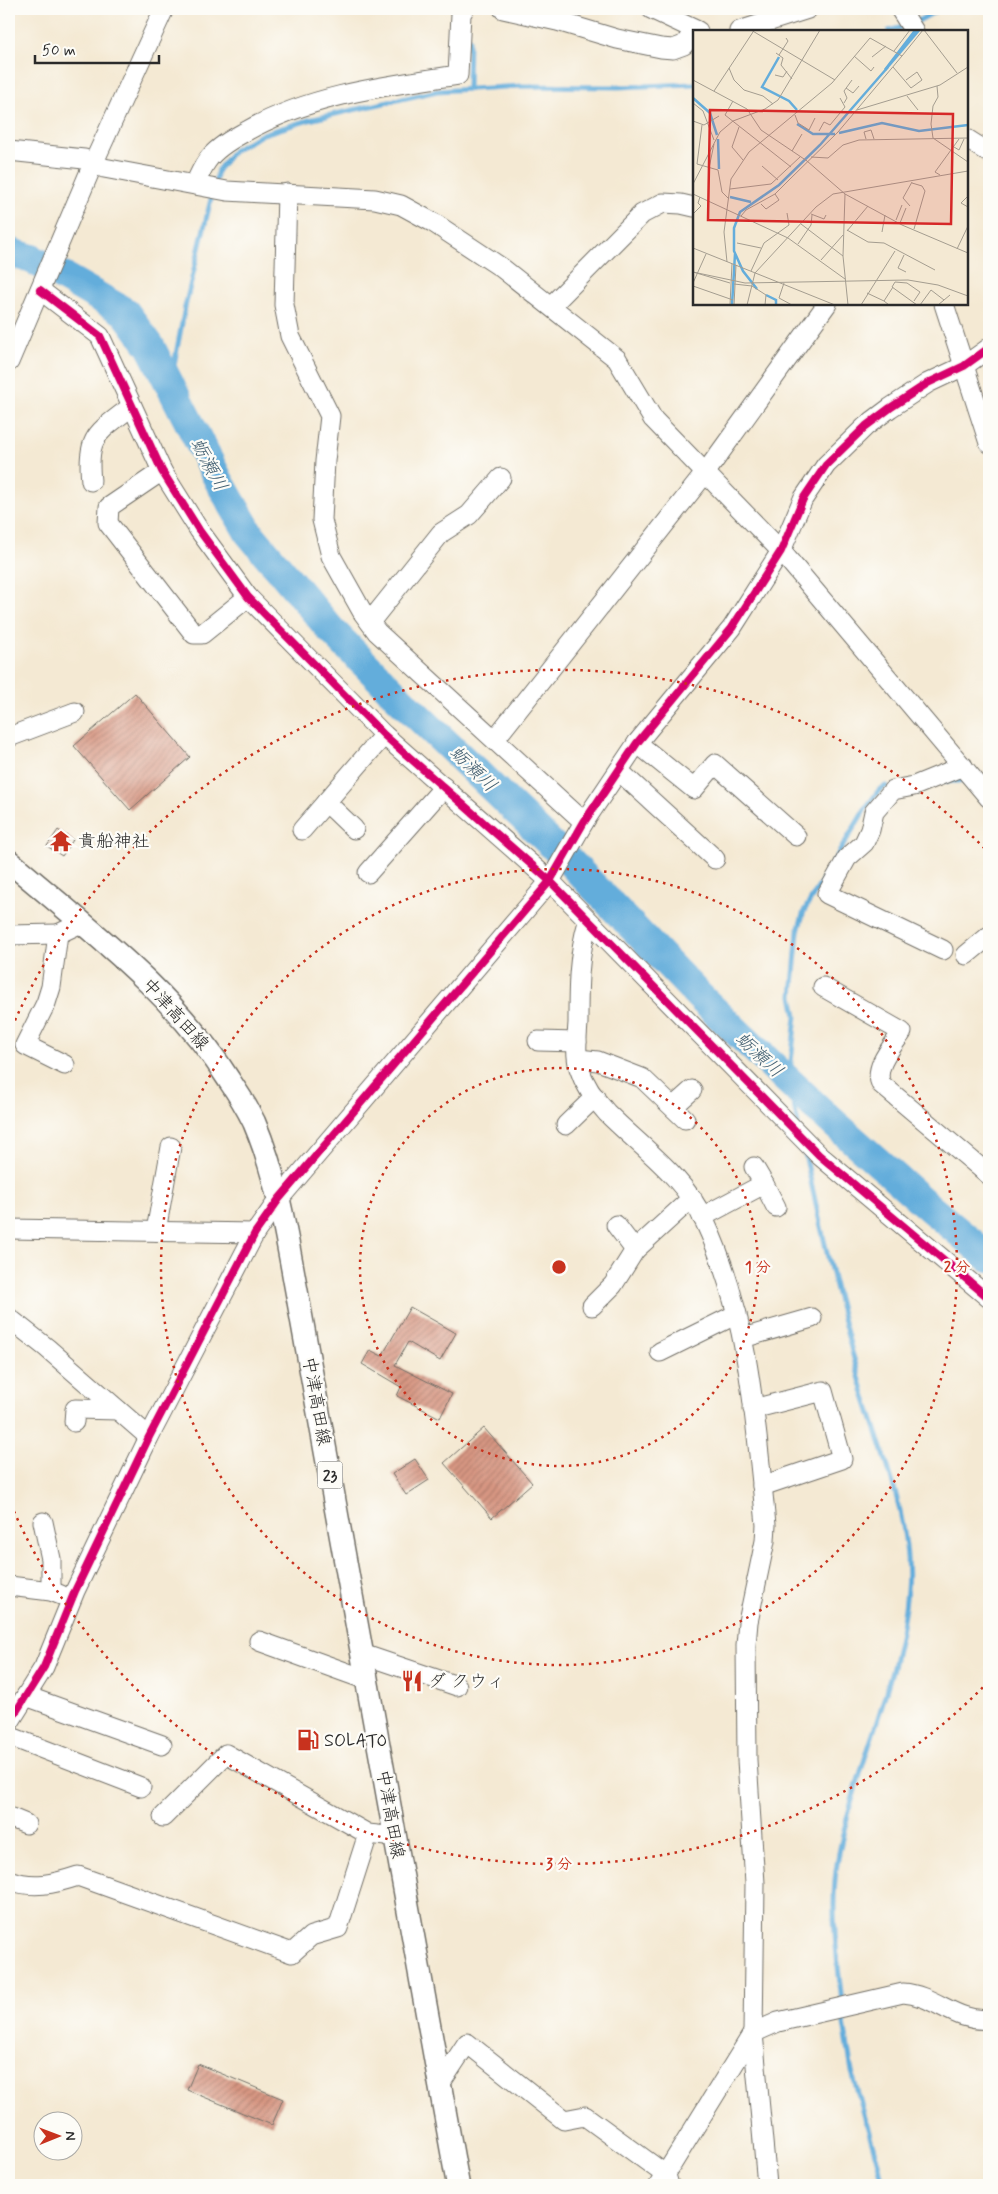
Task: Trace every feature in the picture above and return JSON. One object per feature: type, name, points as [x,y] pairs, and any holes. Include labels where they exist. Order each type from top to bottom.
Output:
[{"type":"main road","name":"中津高田線","points":[[9,861],[134,968],[182,1016],[216,1059],[253,1122],[279,1199],[458,2185]]},
{"type":"street","points":[[9,362],[16,329],[40,290],[93,164],[164,9]]},
{"type":"street","points":[[503,9],[557,21],[617,40],[661,48],[673,49],[684,45],[693,34]]},
{"type":"street","points":[[651,9],[696,30]]},
{"type":"street","points":[[741,30],[808,9]]},
{"type":"street","points":[[900,9],[913,30]]},
{"type":"street","points":[[198,185],[207,160],[228,141],[259,123],[305,104],[365,88],[458,74],[463,11]]},
{"type":"street","points":[[968,140],[989,153]]},
{"type":"street","points":[[9,151],[84,159],[93,164],[227,191],[376,199],[401,205],[434,223],[502,268],[617,359],[653,419],[706,472],[731,502],[781,551],[989,798]]},
{"type":"street","points":[[286,193],[285,313],[290,336],[330,416],[325,461],[322,520],[331,556],[377,632],[495,739],[582,826]]},
{"type":"street","points":[[551,306],[642,214],[663,203],[693,207]]},
{"type":"street","points":[[40,290],[100,336],[162,471],[199,530],[248,598],[384,735],[551,878],[588,922],[818,1155],[989,1298]]},
{"type":"street","points":[[495,739],[706,472],[826,305]]},
{"type":"street","points":[[944,305],[989,443]]},
{"type":"street","points":[[9,1723],[44,1667],[72,1598],[149,1437],[255,1233],[279,1199],[551,878],[582,826],[637,743],[732,628],[781,551],[804,499],[826,465],[866,426],[890,408],[928,383],[964,366],[989,348]]},
{"type":"street","points":[[90,481],[90,447],[97,434],[132,406]]},
{"type":"street","points":[[162,471],[110,507],[108,523],[194,634],[202,634],[248,598]]},
{"type":"street","points":[[370,622],[441,533],[469,515],[501,478]]},
{"type":"street","points":[[9,737],[75,712]]},
{"type":"street","points":[[302,830],[384,735]]},
{"type":"street","points":[[637,743],[694,789],[715,764],[796,836]]},
{"type":"street","points":[[943,950],[827,894],[847,858],[864,843],[870,830],[874,812],[893,790],[914,786],[963,766]]},
{"type":"street","points":[[619,771],[715,859]]},
{"type":"street","points":[[368,873],[444,787]]},
{"type":"street","points":[[326,802],[354,829]]},
{"type":"street","points":[[588,922],[583,939],[578,975],[577,1050],[580,1069],[595,1098],[606,1112],[673,1173],[692,1198],[715,1247],[743,1338],[766,1525],[765,1541],[749,1615],[746,1646],[747,1760],[756,1902],[753,2033],[767,2185]]},
{"type":"street","points":[[9,935],[58,934],[81,923]]},
{"type":"street","points":[[58,934],[51,987],[46,1003],[25,1045],[65,1065]]},
{"type":"street","points":[[966,955],[989,936]]},
{"type":"street","points":[[823,987],[902,1032],[879,1069],[881,1084],[989,1175]]},
{"type":"street","points":[[538,1042],[577,1050],[598,1061],[642,1078],[679,1113],[692,1090]]},
{"type":"street","points":[[566,1126],[595,1098]]},
{"type":"street","points":[[156,1231],[170,1147]]},
{"type":"street","points":[[754,1167],[776,1207]]},
{"type":"street","points":[[702,1217],[764,1184]]},
{"type":"street","points":[[592,1306],[613,1286],[635,1250],[692,1198]]},
{"type":"street","points":[[616,1225],[635,1250]]},
{"type":"street","points":[[9,1229],[255,1233]]},
{"type":"street","points":[[660,1352],[737,1314]]},
{"type":"street","points":[[9,1318],[47,1348],[149,1437]]},
{"type":"street","points":[[743,1338],[812,1318]]},
{"type":"street","points":[[753,1409],[824,1391],[842,1459],[762,1486]]},
{"type":"street","points":[[74,1422],[75,1409],[118,1410]]},
{"type":"street","points":[[43,1522],[51,1559],[51,1591]]},
{"type":"street","points":[[9,1586],[51,1591],[72,1598]]},
{"type":"street","points":[[259,1641],[367,1680]]},
{"type":"street","points":[[362,1654],[457,1686]]},
{"type":"street","points":[[26,1696],[162,1744]]},
{"type":"street","points":[[9,1736],[142,1787]]},
{"type":"street","points":[[163,1816],[226,1754],[368,1834],[396,1837]]},
{"type":"street","points":[[9,1816],[26,1824]]},
{"type":"street","points":[[9,1880],[19,1884],[40,1885],[56,1883],[78,1876],[292,1953],[311,1936],[338,1928],[368,1834]]},
{"type":"street","points":[[440,2084],[467,2043],[564,2120],[585,2116],[665,2182],[753,2033],[778,2022],[904,1993],[915,1994],[928,1999],[958,2016],[989,2019]]},
{"type":"building","points":[[135,693],[190,757],[130,810],[74,746]]},
{"type":"building","points":[[58,830],[73,840],[62,856],[47,846]]},
{"type":"building","points":[[410,1307],[456,1333],[440,1361],[408,1342],[395,1365],[452,1394],[440,1418],[397,1396],[401,1387],[362,1364],[370,1350],[382,1356]]},
{"type":"building","points":[[484,1428],[532,1483],[492,1518],[444,1463]]},
{"type":"building","points":[[415,1459],[429,1480],[406,1495],[392,1474]]},
{"type":"building","points":[[198,2064],[283,2099],[272,2125],[187,2090]]},
{"type":"waterway","points":[[914,23],[940,9]]},
{"type":"waterway","points":[[892,30],[906,26]]},
{"type":"waterway","points":[[468,88],[469,39]]},
{"type":"waterway","points":[[170,386],[185,307],[218,170],[233,151],[263,134],[309,120],[437,91],[522,86],[618,87],[693,84]]},
{"type":"waterway","name":"蛎瀬川","points":[[9,252],[32,259],[125,312],[150,346],[219,481],[249,533],[331,630],[404,703],[570,862],[700,997],[818,1109],[931,1209],[989,1257]]},
{"type":"waterway","points":[[946,781],[967,781]]},
{"type":"waterway","points":[[798,1124],[789,1081],[796,1016],[792,996],[798,931],[804,911],[865,809],[879,790],[886,786]]},
{"type":"waterway","points":[[804,1149],[844,1323],[900,1510],[907,1564],[907,1590],[895,1658],[855,1791],[835,1876],[834,1912],[842,2003]]},
{"type":"waterway","points":[[842,2011],[852,2072],[884,2185]]},
{"type":"cycle path","points":[[40,290],[100,336],[162,471],[199,530],[248,597],[384,735],[550,881],[819,1155],[989,1298]]},
{"type":"cycle path","points":[[9,1723],[44,1667],[75,1591],[149,1437],[255,1233],[279,1199],[550,881],[584,822],[637,743],[732,628],[781,551],[803,499],[826,465],[866,426],[890,408],[928,383],[964,366],[989,348]]},
{"type":"place","name":"貴船神社","points":[[61,841]]},
{"type":"place","name":"ダ クウィ","points":[[412,1681]]},
{"type":"place","name":"SOLATO","points":[[308,1740]]}]
